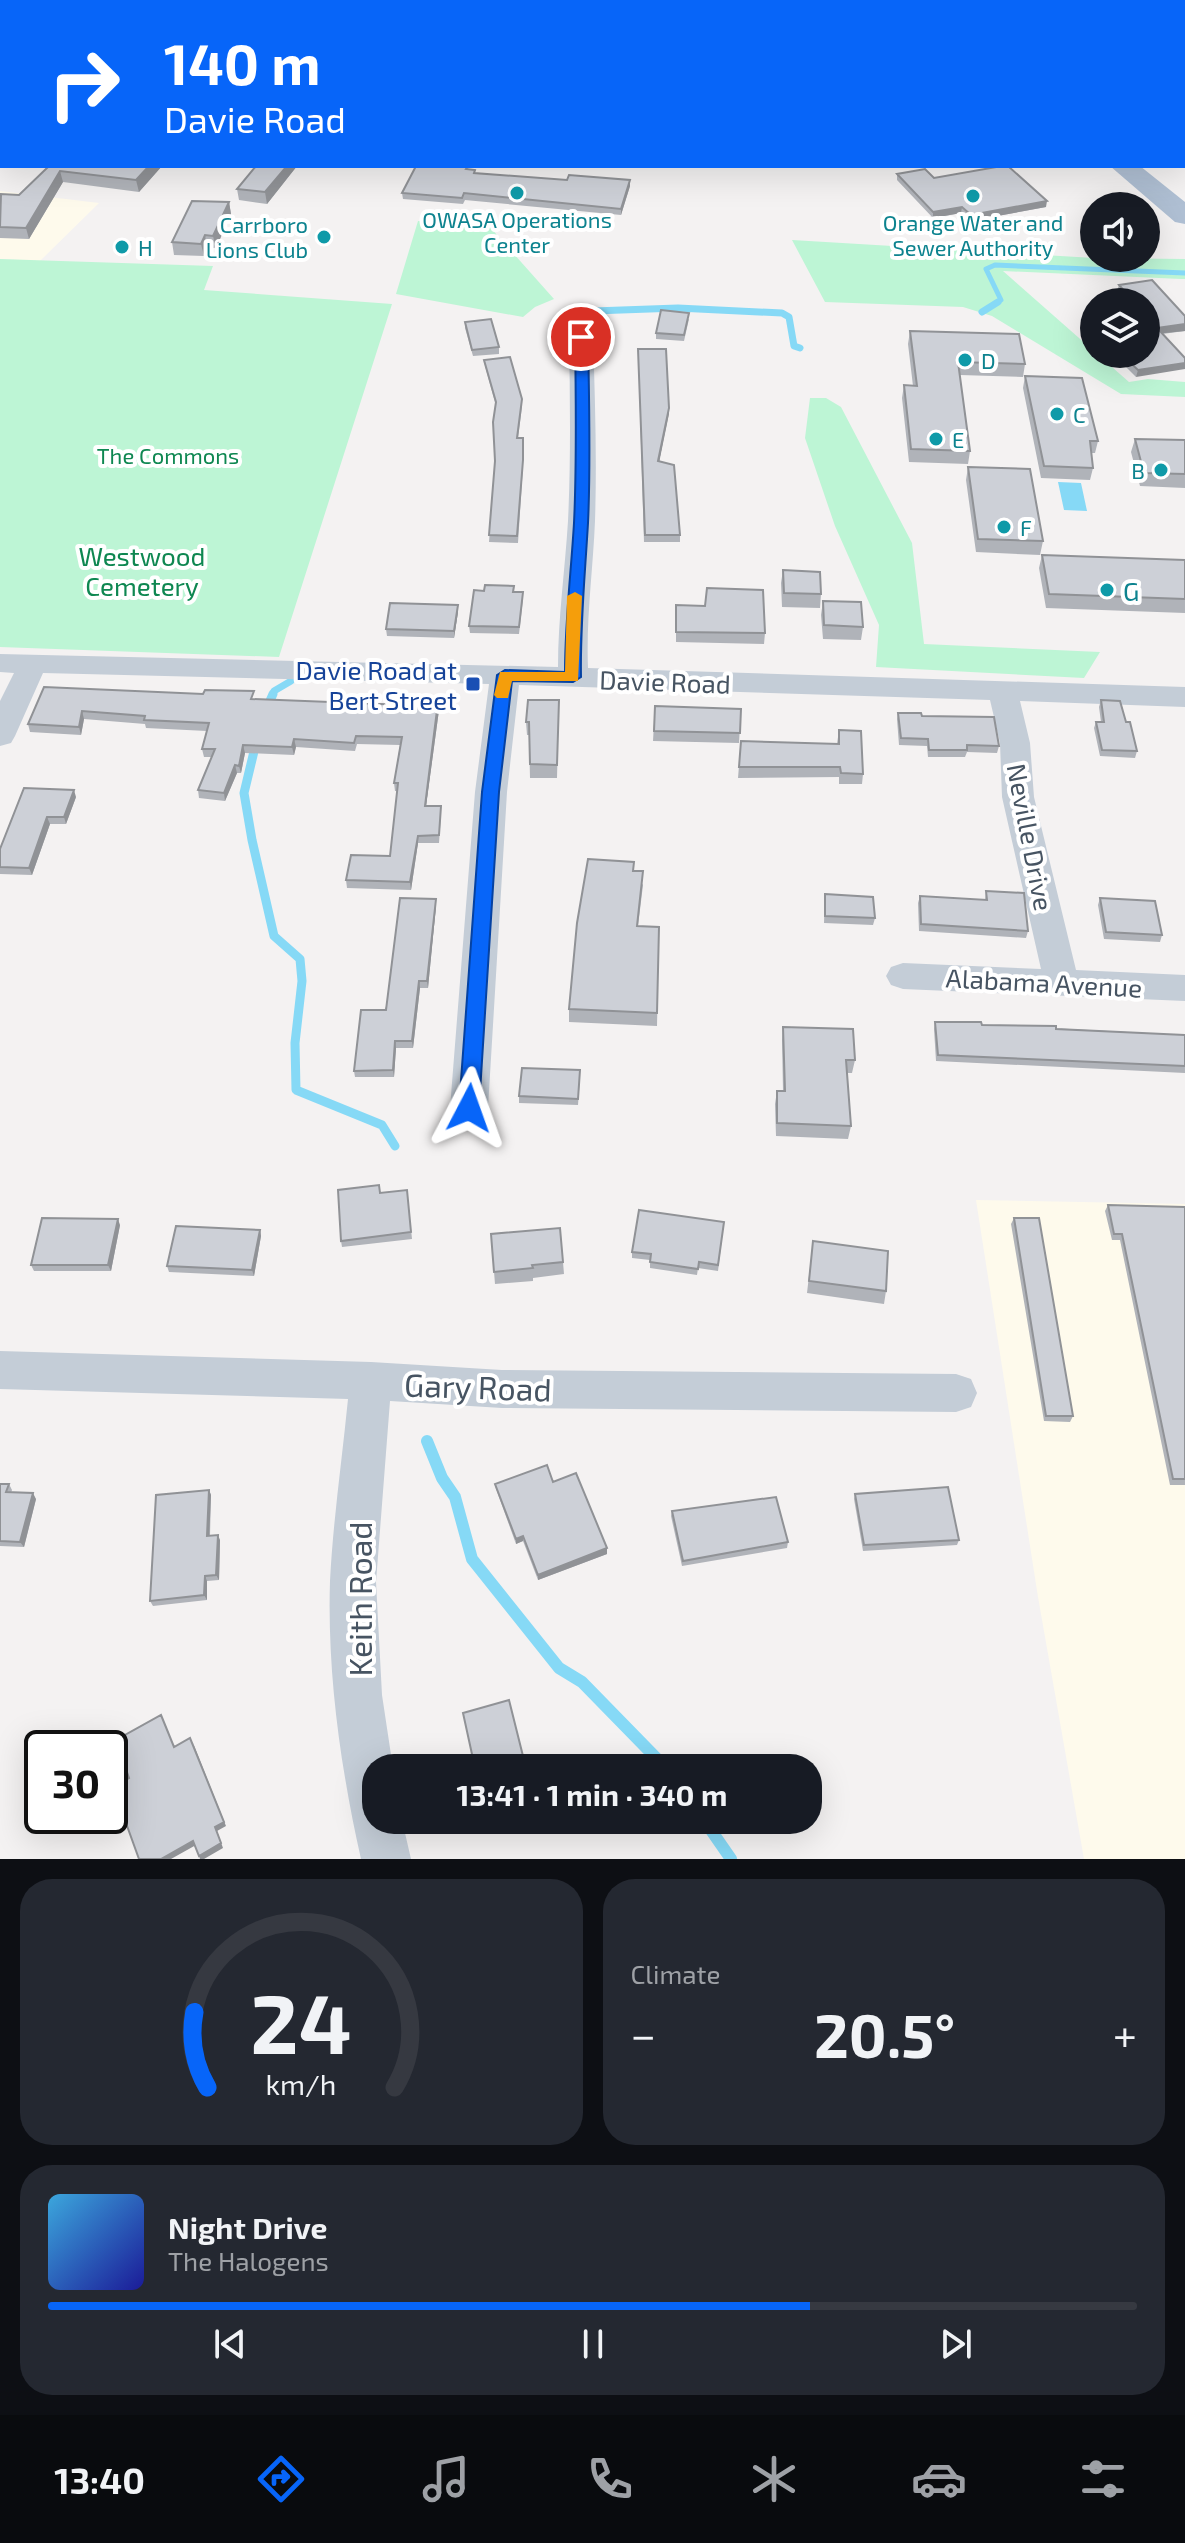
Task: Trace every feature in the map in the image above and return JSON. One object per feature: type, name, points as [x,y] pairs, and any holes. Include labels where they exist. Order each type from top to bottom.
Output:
[{"type":"main road","points":[[1125,168],[1185,216]]},
{"type":"street","points":[[573,677],[572,623],[581,524],[584,439],[581,337]]},
{"type":"street","name":"Davie Road","points":[[0,663],[505,675],[1185,697]]},
{"type":"street","points":[[0,736],[35,663]]},
{"type":"street","points":[[469,1108],[491,792],[505,675]]},
{"type":"street","name":"Neville Drive","points":[[1003,692],[1015,743],[1018,797],[1061,982]]},
{"type":"street","name":"Alabama Avenue","points":[[903,976],[1185,988]]},
{"type":"street","name":"Gary Road","points":[[0,1370],[371,1381],[502,1389],[956,1393]]},
{"type":"street","name":"Keith Road","points":[[367,1754],[358,1695],[353,1582],[371,1381]]},
{"type":"street","name":"Keith Road","points":[[380,1834],[386,1859]]},
{"type":"shaded area","points":[[0,191],[99,203],[40,261],[0,259]]},
{"type":"shaded area","points":[[976,1200],[1185,1204],[1185,1859],[1084,1859],[1038,1597]]},
{"type":"green space","points":[[418,221],[489,226],[554,299],[535,307],[523,317],[396,294]]},
{"type":"green space","points":[[792,240],[1080,257],[1080,272],[1160,272],[1160,259],[1185,259],[1185,279],[1003,271],[1080,339],[1080,368],[1113,368],[1129,382],[1148,379],[1185,382],[1185,397],[1121,394],[992,316],[963,307],[825,302]]},
{"type":"green space","name":"The Commons","points":[[0,259],[213,266],[204,290],[392,304],[279,657],[0,647]]},
{"type":"green space","points":[[810,398],[826,398],[841,407],[912,543],[924,644],[1100,652],[1084,678],[876,667],[879,625],[835,526],[805,438]]},
{"type":"water","points":[[1058,482],[1081,483],[1087,511],[1064,510]]},
{"type":"building","points":[[47,168],[147,168],[136,180],[60,171],[26,228],[0,227],[1,194],[19,195]]},
{"type":"building","points":[[254,168],[285,168],[265,192],[237,189]]},
{"type":"building","name":"OWASA Operations Center","points":[[415,168],[467,168],[475,170],[474,173],[567,180],[569,175],[630,180],[621,209],[464,193],[462,198],[402,193]]},
{"type":"building","name":"Orange Water and Sewer Authority","points":[[991,168],[1010,168],[1047,201],[971,215],[962,207],[933,212],[897,174],[925,169],[934,178]]},
{"type":"building","points":[[192,201],[229,202],[213,236],[205,235],[201,244],[172,242]]},
{"type":"building","points":[[1152,280],[1159,288],[1122,288],[1119,285]]},
{"type":"building","points":[[1160,289],[1185,316],[1185,324],[1160,328]]},
{"type":"building","points":[[661,310],[689,313],[684,335],[656,333]]},
{"type":"building","points":[[491,319],[499,347],[472,350],[465,322]]},
{"type":"building","points":[[910,331],[1019,334],[1025,364],[958,362],[970,451],[911,449],[904,385],[917,386]]},
{"type":"building","points":[[1160,331],[1185,358],[1185,363],[1160,367]]},
{"type":"building","points":[[638,349],[666,349],[669,408],[658,461],[674,465],[680,535],[645,535]]},
{"type":"building","points":[[510,357],[522,399],[517,438],[523,438],[523,460],[517,536],[489,535],[496,402],[484,360]]},
{"type":"building","name":"C","points":[[1025,376],[1082,378],[1098,441],[1090,441],[1093,468],[1044,466]]},
{"type":"building","points":[[1135,439],[1185,440],[1185,474],[1144,473]]},
{"type":"building","name":"F","points":[[968,467],[1030,469],[1043,541],[978,539]]},
{"type":"building","points":[[1042,555],[1185,560],[1185,599],[1049,594]]},
{"type":"building","points":[[783,570],[820,572],[821,594],[784,593]]},
{"type":"building","points":[[485,585],[514,586],[513,592],[523,592],[519,627],[469,626],[474,590],[484,591]]},
{"type":"building","points":[[707,588],[763,590],[765,633],[676,632],[676,605],[705,606]]},
{"type":"building","points":[[823,601],[861,602],[863,627],[824,625]]},
{"type":"building","points":[[390,603],[458,605],[454,631],[386,629]]},
{"type":"building","points":[[44,687],[203,694],[205,690],[254,691],[251,699],[406,705],[406,701],[438,702],[425,806],[441,806],[439,835],[418,836],[410,882],[346,880],[351,855],[390,856],[398,783],[394,783],[402,737],[356,736],[354,743],[294,739],[292,747],[243,745],[239,766],[235,765],[224,793],[198,790],[215,749],[202,749],[209,723],[144,720],[145,716],[82,711],[79,727],[28,724]]},
{"type":"building","points":[[528,700],[559,700],[557,765],[530,764],[529,722],[526,722]]},
{"type":"building","points":[[1101,700],[1120,701],[1126,722],[1130,722],[1137,751],[1102,750],[1096,722],[1104,722]]},
{"type":"building","points":[[655,706],[741,709],[740,733],[654,731]]},
{"type":"building","points":[[898,713],[994,717],[999,746],[967,745],[967,750],[929,750],[928,739],[901,738]]},
{"type":"building","points":[[839,730],[861,731],[863,774],[841,773],[840,767],[739,767],[741,741],[839,744]]},
{"type":"building","points":[[24,788],[74,790],[64,817],[47,817],[29,868],[0,867],[0,849]]},
{"type":"building","points":[[588,859],[634,862],[633,871],[643,871],[637,926],[659,927],[657,1013],[569,1009],[577,923]]},
{"type":"building","points":[[986,891],[1024,893],[1028,931],[921,924],[920,896],[987,900]]},
{"type":"building","points":[[825,894],[873,897],[875,918],[825,916]]},
{"type":"building","points":[[400,898],[436,899],[427,981],[419,981],[412,1041],[395,1041],[393,1070],[354,1071],[361,1010],[386,1010]]},
{"type":"building","points":[[1100,898],[1155,901],[1162,935],[1106,932]]},
{"type":"building","points":[[935,1022],[1185,1035],[1185,1066],[938,1055]]},
{"type":"building","points":[[783,1027],[853,1029],[855,1060],[846,1060],[851,1126],[777,1123],[777,1091],[785,1091]]},
{"type":"building","points":[[522,1068],[580,1070],[578,1099],[519,1096]]},
{"type":"building","points":[[379,1185],[380,1193],[407,1190],[411,1232],[341,1241],[338,1190]]},
{"type":"building","points":[[1108,1205],[1185,1207],[1185,1479],[1173,1479],[1122,1234],[1114,1234]]},
{"type":"building","points":[[639,1210],[724,1222],[718,1265],[699,1262],[698,1269],[650,1262],[651,1254],[632,1252]]},
{"type":"building","points":[[42,1218],[118,1219],[108,1265],[31,1265]]},
{"type":"building","points":[[1014,1218],[1039,1218],[1073,1416],[1046,1416]]},
{"type":"building","points":[[176,1226],[260,1230],[252,1270],[167,1266]]},
{"type":"building","points":[[560,1228],[563,1262],[494,1272],[491,1234]]},
{"type":"building","points":[[813,1241],[888,1251],[886,1291],[809,1281]]},
{"type":"building","points":[[547,1465],[553,1482],[576,1473],[607,1548],[538,1575],[523,1536],[516,1539],[495,1484]]},
{"type":"building","points":[[0,1484],[9,1484],[6,1492],[33,1493],[20,1542],[0,1541]]},
{"type":"building","points":[[948,1487],[959,1540],[864,1545],[855,1494]]},
{"type":"building","points":[[209,1490],[207,1536],[218,1535],[216,1575],[205,1576],[204,1595],[150,1601],[156,1495]]},
{"type":"building","points":[[776,1497],[788,1542],[683,1561],[672,1511]]},
{"type":"building","points":[[509,1700],[522,1754],[472,1754],[463,1713]]},
{"type":"building","points":[[161,1715],[174,1747],[190,1738],[224,1822],[215,1827],[221,1843],[199,1856],[193,1841],[161,1859],[139,1859],[128,1829],[128,1733]]},
{"type":"waterway","points":[[998,302],[1001,300],[986,269],[995,265],[1185,273]]},
{"type":"waterway","points":[[982,312],[998,302]]},
{"type":"waterway","points":[[593,311],[678,308],[782,313],[789,317],[794,346],[800,348]]},
{"type":"waterway","points":[[272,696],[274,691],[291,681]]},
{"type":"waterway","points":[[266,710],[273,694]]},
{"type":"waterway","points":[[256,743],[244,793],[252,840],[274,936],[300,959],[302,981],[295,1043],[296,1090],[382,1125],[395,1146]]},
{"type":"waterway","points":[[427,1441],[442,1478],[455,1497],[472,1559],[559,1668],[582,1682],[652,1754]]},
{"type":"waterway","points":[[714,1834],[731,1859]]},
{"type":"slow traffic","points":[[502,695],[505,675],[573,677],[575,596]]},
{"type":"place","name":"OWASA Operations Center","points":[[517,193]]},
{"type":"place","name":"Orange Water and Sewer Authority","points":[[973,196]]},
{"type":"place","name":"Carrboro Lions Club","points":[[324,237]]},
{"type":"place","name":"H","points":[[122,247]]},
{"type":"place","name":"D","points":[[965,360]]},
{"type":"place","name":"C","points":[[1057,414]]},
{"type":"place","name":"E","points":[[936,439]]},
{"type":"place","name":"B","points":[[1161,470]]},
{"type":"place","name":"F","points":[[1004,527]]},
{"type":"place","name":"G","points":[[1107,590]]},
{"type":"place","name":"Davie Road at Bert Street","points":[[473,684]]},
{"type":"route","points":[[469,1108],[491,792],[505,675],[573,677],[572,623],[581,524],[584,439],[581,337]]},
{"type":"park label","name":"Westwood Cemetery","points":[[142,570]]}]
